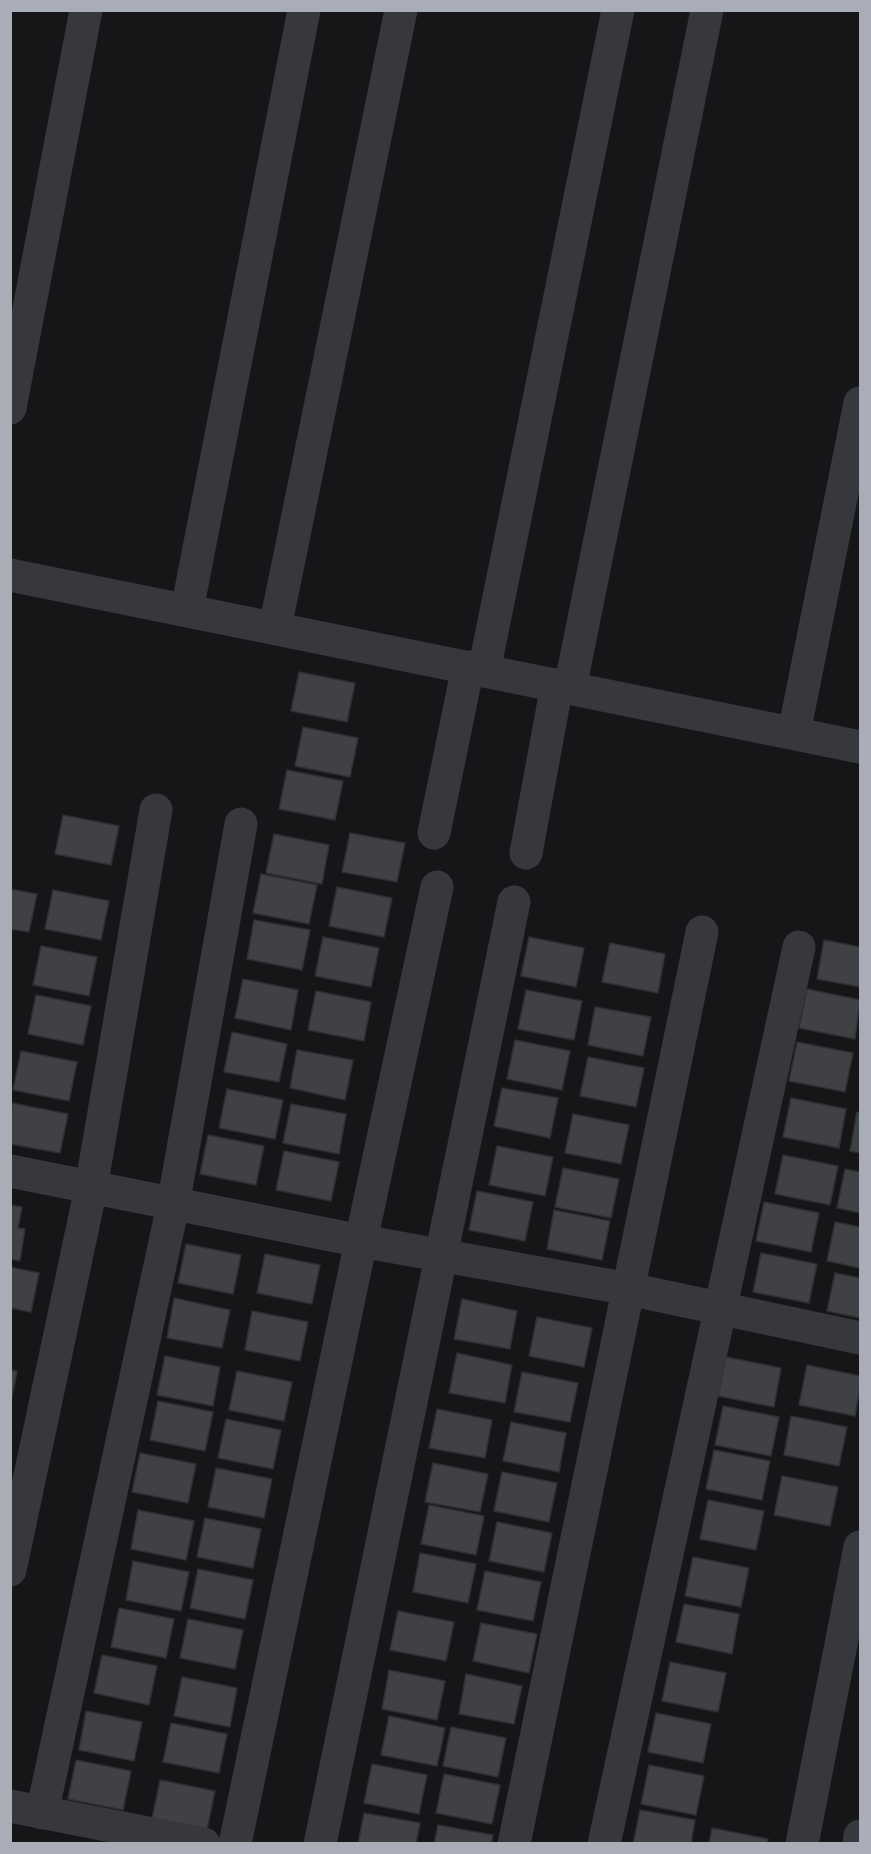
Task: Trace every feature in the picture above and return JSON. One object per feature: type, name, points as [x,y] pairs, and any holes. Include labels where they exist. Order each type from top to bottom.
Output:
[{"type":"street","points":[[10,408],[86,10]]},
{"type":"street","points":[[187,610],[304,10]]},
{"type":"street","points":[[275,628],[401,10]]},
{"type":"street","points":[[434,833],[476,669],[618,10]]},
{"type":"street","points":[[526,854],[707,10]]},
{"type":"street","points":[[794,733],[861,403]]},
{"type":"street","points":[[10,575],[861,747]]},
{"type":"street","points":[[10,1570],[92,1188],[156,810]]},
{"type":"street","points":[[42,1813],[173,1205],[241,824]]},
{"type":"street","points":[[235,1844],[437,887]]},
{"type":"street","points":[[321,1844],[514,902]]},
{"type":"street","points":[[514,1844],[702,932]]},
{"type":"street","points":[[604,1844],[799,947]]},
{"type":"street","points":[[10,1171],[361,1241],[629,1289],[861,1338]]},
{"type":"street","points":[[802,1844],[861,1547]]},
{"type":"street","points":[[10,1806],[204,1844]]},
{"type":"street","points":[[859,1844],[861,1836]]},
{"type":"building","points":[[299,672],[355,683],[347,722],[291,711]]},
{"type":"building","points":[[303,727],[358,738],[350,777],[295,766]]},
{"type":"building","points":[[287,770],[343,781],[335,820],[279,809]]},
{"type":"building","points":[[63,815],[119,826],[111,865],[55,854]]},
{"type":"building","points":[[350,833],[405,843],[397,882],[342,872]]},
{"type":"building","points":[[274,834],[329,845],[322,884],[266,873]]},
{"type":"building","points":[[261,874],[317,885],[309,924],[253,913]]},
{"type":"building","points":[[337,887],[392,898],[384,937],[329,926]]},
{"type":"building","points":[[10,889],[37,894],[29,932],[10,929]]},
{"type":"building","points":[[53,890],[109,901],[101,940],[45,929]]},
{"type":"building","points":[[254,920],[310,930],[302,970],[247,959]]},
{"type":"building","points":[[323,937],[379,948],[371,987],[315,976]]},
{"type":"building","points":[[529,937],[584,948],[576,987],[521,976]]},
{"type":"building","points":[[824,940],[860,947],[860,987],[817,979]]},
{"type":"building","points":[[610,943],[665,954],[658,993],[602,982]]},
{"type":"building","points":[[41,946],[97,957],[89,996],[33,985]]},
{"type":"building","points":[[243,979],[298,990],[291,1030],[235,1018]]},
{"type":"building","points":[[807,989],[860,1000],[855,1039],[799,1028]]},
{"type":"building","points":[[526,990],[582,1001],[574,1040],[518,1029]]},
{"type":"building","points":[[316,991],[371,1002],[364,1041],[308,1030]]},
{"type":"building","points":[[36,995],[91,1006],[83,1045],[28,1034]]},
{"type":"building","points":[[595,1007],[651,1017],[643,1056],[588,1045]]},
{"type":"building","points":[[232,1032],[287,1044],[279,1082],[224,1072]]},
{"type":"building","points":[[515,1040],[570,1051],[562,1090],[507,1079]]},
{"type":"building","points":[[797,1042],[853,1053],[845,1092],[789,1081]]},
{"type":"building","points":[[297,1050],[353,1060],[345,1100],[290,1088]]},
{"type":"building","points":[[21,1051],[77,1062],[69,1101],[13,1090]]},
{"type":"building","points":[[588,1057],[644,1068],[636,1107],[580,1096]]},
{"type":"building","points":[[502,1088],[558,1098],[550,1138],[494,1126]]},
{"type":"building","points":[[227,1089],[283,1100],[275,1139],[219,1128]]},
{"type":"building","points":[[791,1098],[846,1109],[839,1148],[783,1137]]},
{"type":"building","points":[[12,1103],[68,1114],[60,1153],[10,1144]]},
{"type":"building","points":[[291,1104],[346,1114],[339,1154],[283,1143]]},
{"type":"building","points":[[857,1112],[860,1113],[860,1153],[850,1151]]},
{"type":"building","points":[[573,1114],[629,1125],[621,1164],[565,1153]]},
{"type":"building","points":[[208,1135],[264,1146],[256,1185],[200,1174]]},
{"type":"building","points":[[497,1146],[553,1157],[545,1196],[489,1185]]},
{"type":"building","points":[[284,1151],[339,1162],[331,1201],[276,1190]]},
{"type":"building","points":[[783,1155],[838,1166],[830,1205],[775,1194]]},
{"type":"building","points":[[563,1168],[619,1179],[611,1218],[555,1207]]},
{"type":"building","points":[[845,1169],[860,1172],[860,1213],[837,1208]]},
{"type":"building","points":[[477,1191],[533,1202],[525,1241],[469,1230]]},
{"type":"building","points":[[764,1202],[819,1213],[811,1252],[756,1241]]},
{"type":"building","points":[[10,1205],[22,1207],[18,1228],[25,1229],[20,1261],[10,1259]]},
{"type":"building","points":[[554,1210],[610,1221],[602,1260],[547,1249]]},
{"type":"building","points":[[835,1222],[860,1227],[860,1268],[827,1261]]},
{"type":"building","points":[[186,1244],[241,1255],[233,1294],[178,1283]]},
{"type":"building","points":[[761,1253],[817,1264],[809,1303],[753,1292]]},
{"type":"building","points":[[265,1254],[320,1265],[312,1304],[257,1293]]},
{"type":"building","points":[[10,1267],[39,1273],[31,1312],[10,1308]]},
{"type":"building","points":[[835,1273],[860,1278],[860,1318],[827,1311]]},
{"type":"building","points":[[174,1298],[230,1310],[222,1348],[167,1338]]},
{"type":"building","points":[[462,1299],[517,1311],[510,1349],[454,1339]]},
{"type":"building","points":[[252,1311],[308,1322],[300,1361],[245,1350]]},
{"type":"building","points":[[537,1317],[592,1328],[584,1367],[529,1356]]},
{"type":"building","points":[[457,1353],[512,1365],[505,1403],[449,1393]]},
{"type":"building","points":[[165,1356],[220,1367],[213,1406],[157,1395]]},
{"type":"building","points":[[726,1357],[781,1368],[774,1407],[718,1396]]},
{"type":"building","points":[[807,1365],[860,1376],[855,1416],[799,1405]]},
{"type":"building","points":[[10,1370],[17,1371],[10,1407]]},
{"type":"building","points":[[237,1371],[292,1382],[284,1421],[229,1410]]},
{"type":"building","points":[[522,1372],[578,1383],[570,1422],[514,1412]]},
{"type":"building","points":[[158,1401],[213,1412],[205,1451],[150,1440]]},
{"type":"building","points":[[723,1406],[779,1417],[771,1456],[715,1445]]},
{"type":"building","points":[[437,1409],[492,1420],[485,1458],[429,1448]]},
{"type":"building","points":[[791,1416],[847,1427],[839,1466],[784,1455]]},
{"type":"building","points":[[226,1419],[281,1430],[273,1469],[218,1458]]},
{"type":"building","points":[[511,1422],[566,1433],[559,1472],[503,1461]]},
{"type":"building","points":[[714,1450],[770,1461],[762,1500],[706,1489]]},
{"type":"building","points":[[140,1453],[196,1464],[188,1503],[132,1492]]},
{"type":"building","points":[[433,1463],[488,1474],[480,1512],[425,1502]]},
{"type":"building","points":[[216,1468],[272,1479],[264,1518],[208,1507]]},
{"type":"building","points":[[502,1472],[557,1483],[549,1522],[494,1511]]},
{"type":"building","points":[[782,1476],[838,1487],[830,1526],[774,1515]]},
{"type":"building","points":[[708,1500],[764,1511],[756,1550],[700,1539]]},
{"type":"building","points":[[429,1505],[484,1516],[476,1555],[421,1544]]},
{"type":"building","points":[[138,1510],[194,1521],[186,1560],[131,1549]]},
{"type":"building","points":[[205,1518],[261,1529],[253,1568],[197,1557]]},
{"type":"building","points":[[497,1522],[552,1533],[544,1572],[489,1561]]},
{"type":"building","points":[[420,1553],[476,1564],[468,1603],[413,1592]]},
{"type":"building","points":[[693,1557],[749,1568],[741,1607],[685,1596]]},
{"type":"building","points":[[133,1561],[189,1572],[181,1611],[126,1600]]},
{"type":"building","points":[[198,1569],[253,1580],[245,1619],[190,1608]]},
{"type":"building","points":[[485,1571],[541,1582],[533,1621],[477,1610]]},
{"type":"building","points":[[684,1604],[739,1614],[732,1654],[676,1642]]},
{"type":"building","points":[[119,1608],[174,1619],[166,1658],[111,1647]]},
{"type":"building","points":[[398,1611],[454,1622],[446,1661],[390,1650]]},
{"type":"building","points":[[188,1619],[243,1630],[235,1669],[180,1658]]},
{"type":"building","points":[[481,1623],[537,1634],[529,1673],[473,1661]]},
{"type":"building","points":[[102,1655],[157,1666],[149,1705],[94,1693]]},
{"type":"building","points":[[670,1662],[726,1673],[718,1712],[662,1701]]},
{"type":"building","points":[[389,1670],[445,1681],[437,1720],[382,1709]]},
{"type":"building","points":[[466,1674],[522,1686],[514,1724],[459,1714]]},
{"type":"building","points":[[182,1677],[237,1688],[230,1727],[174,1716]]},
{"type":"building","points":[[86,1711],[142,1722],[134,1761],[79,1750]]},
{"type":"building","points":[[656,1713],[711,1724],[703,1763],[648,1752]]},
{"type":"building","points":[[389,1716],[445,1728],[437,1766],[381,1755]]},
{"type":"building","points":[[171,1723],[227,1734],[219,1773],[163,1762]]},
{"type":"building","points":[[451,1727],[506,1738],[498,1777],[443,1766]]},
{"type":"building","points":[[76,1760],[131,1771],[123,1810],[68,1799]]},
{"type":"building","points":[[372,1764],[427,1775],[419,1814],[364,1803]]},
{"type":"building","points":[[649,1765],[704,1776],[696,1815],[641,1804]]},
{"type":"building","points":[[444,1774],[500,1785],[492,1824],[436,1813]]},
{"type":"building","points":[[160,1780],[215,1791],[207,1830],[152,1819]]},
{"type":"building","points":[[640,1810],[695,1820],[691,1844],[633,1844]]},
{"type":"building","points":[[364,1813],[420,1823],[416,1844],[358,1844]]},
{"type":"building","points":[[438,1825],[493,1835],[491,1844],[434,1844]]},
{"type":"building","points":[[712,1828],[768,1839],[767,1844],[709,1844]]}]
